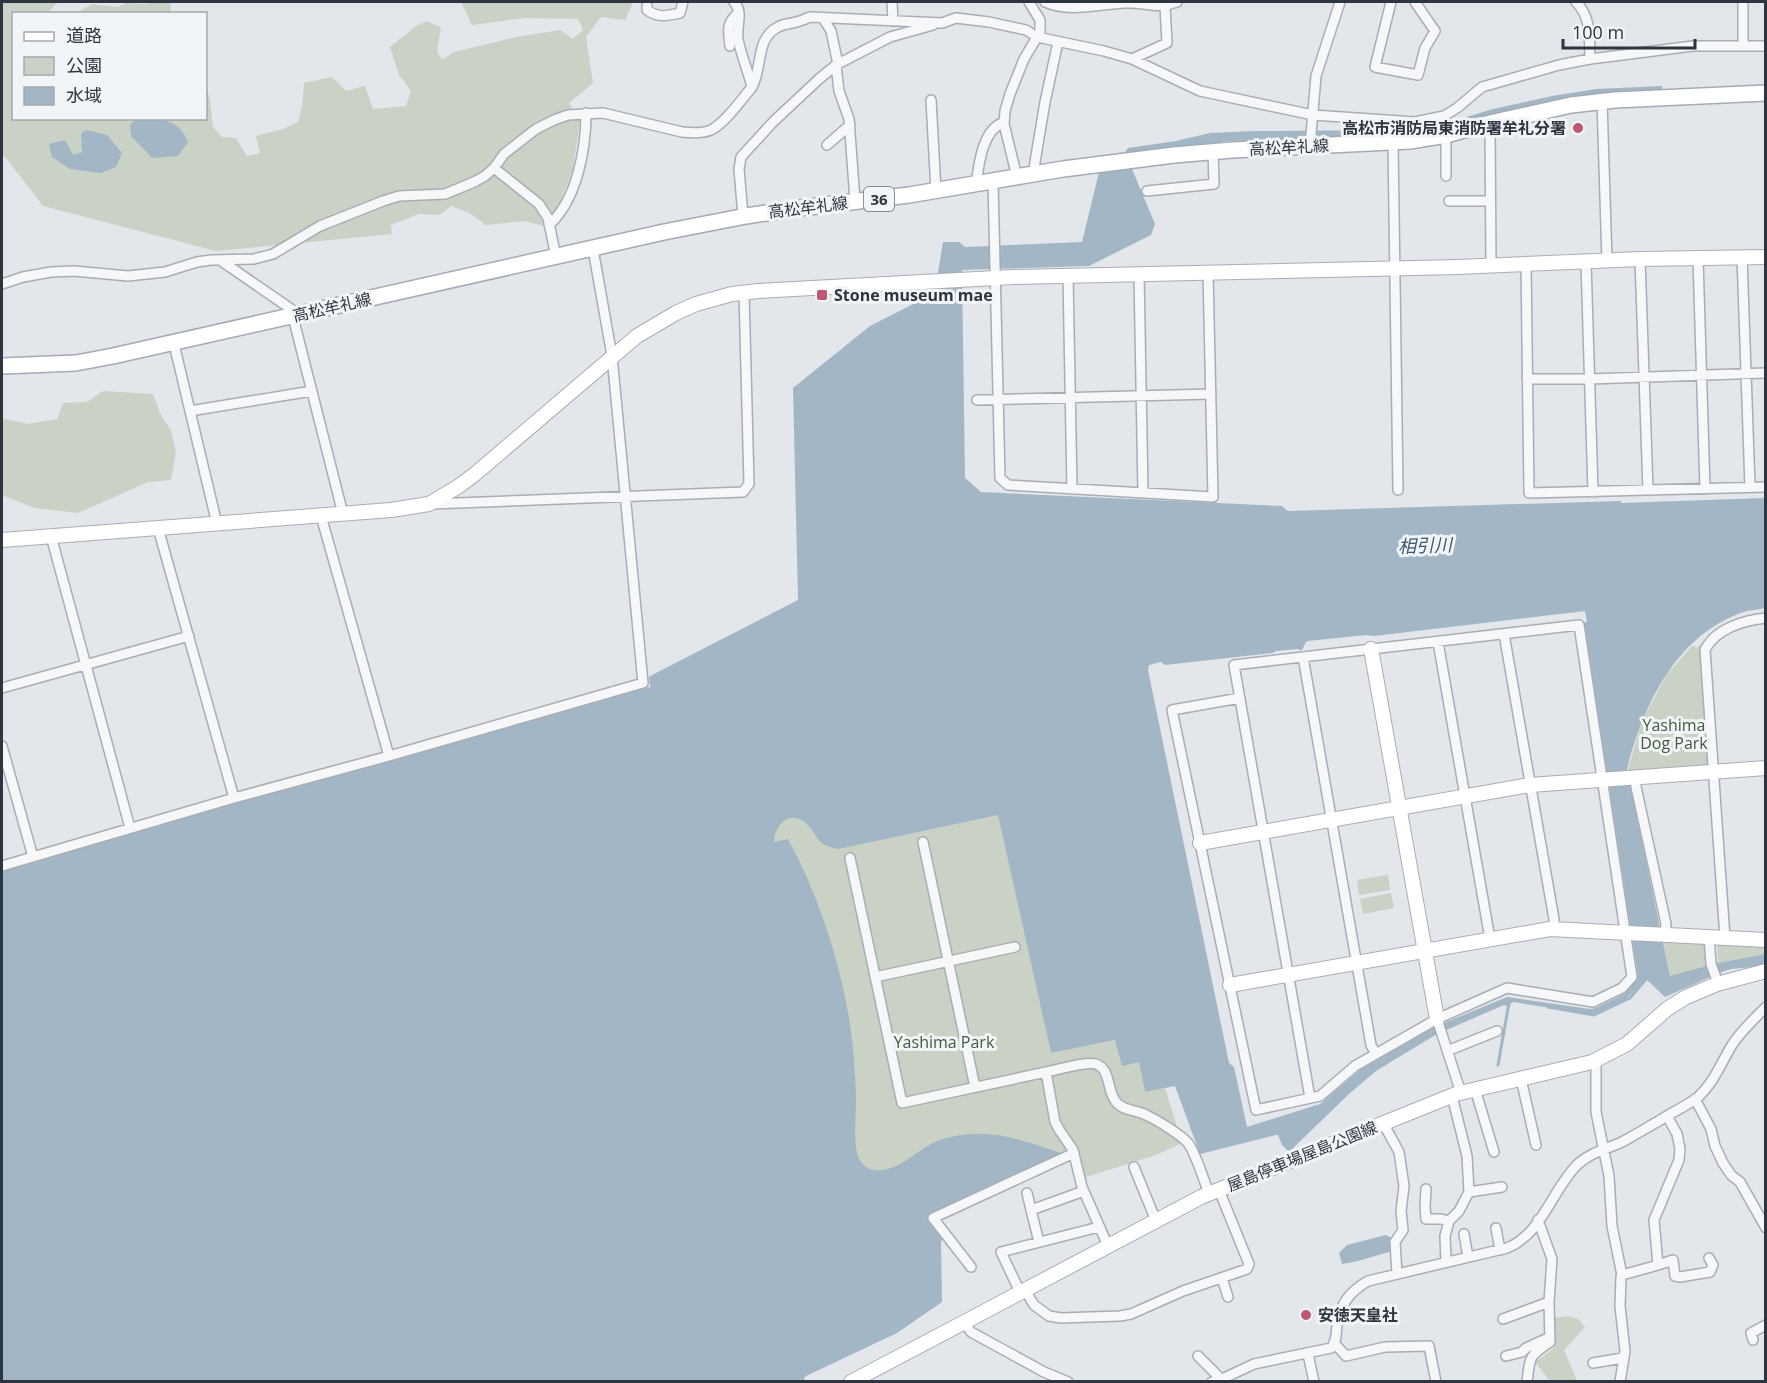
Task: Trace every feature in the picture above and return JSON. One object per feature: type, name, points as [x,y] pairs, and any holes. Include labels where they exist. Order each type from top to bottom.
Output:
[{"type":"main road","name":"高松牟礼線","points":[[2,366],[76,363],[174,344],[743,216],[936,191],[1033,174],[1162,157],[1393,142],[1446,135],[1571,105],[1602,101],[1766,93]]},
{"type":"street","points":[[647,6],[647,10],[652,14],[664,16],[680,13],[683,2]]},
{"type":"street","points":[[734,2],[739,12],[738,38],[752,87]]},
{"type":"street","points":[[892,2],[893,21]]},
{"type":"street","points":[[1017,177],[1004,122],[1010,94],[1024,59],[1040,32],[1040,20],[1029,2]]},
{"type":"street","points":[[1045,2],[1060,7],[1129,2],[1165,6],[1177,2]]},
{"type":"street","points":[[1310,146],[1316,76],[1340,2]]},
{"type":"street","points":[[1391,2],[1376,67],[1418,75],[1425,48],[1435,31],[1415,2]]},
{"type":"street","points":[[1577,2],[1586,12],[1589,26],[1590,59]]},
{"type":"street","points":[[1743,2],[1743,45]]},
{"type":"street","points":[[1132,59],[1167,43],[1165,6]]},
{"type":"street","points":[[730,46],[728,29],[732,19],[739,12]]},
{"type":"street","points":[[2,284],[51,272],[74,271],[128,276],[165,272],[197,262],[254,260],[273,254],[320,226],[383,201],[399,196],[445,194],[474,182],[485,176],[504,154],[536,129],[568,115],[603,113],[681,132],[710,131],[752,87],[756,80],[762,44],[768,34],[778,27],[810,17],[942,23]]},
{"type":"street","points":[[823,18],[831,31],[839,91],[849,119],[855,201]]},
{"type":"street","points":[[743,216],[739,169],[741,156],[819,79],[837,65],[890,37],[956,18],[990,22],[1026,30],[1037,37],[1132,59],[1200,91],[1313,115],[1415,122],[1444,116],[1482,87],[1559,65],[1693,46],[1766,46]]},
{"type":"street","points":[[1033,174],[1058,42]]},
{"type":"street","points":[[931,100],[936,191]]},
{"type":"street","points":[[1602,101],[1607,261]]},
{"type":"street","points":[[549,225],[559,216],[571,193],[585,145],[586,113]]},
{"type":"street","points":[[976,184],[981,157],[988,138],[998,124],[1004,122]]},
{"type":"street","points":[[1490,123],[1491,266]]},
{"type":"street","points":[[827,145],[850,125]]},
{"type":"street","points":[[1446,135],[1446,176]]},
{"type":"street","points":[[1393,142],[1398,490]]},
{"type":"street","points":[[1147,191],[1214,184],[1213,152]]},
{"type":"street","points":[[494,168],[539,204],[548,218],[556,257]]},
{"type":"street","points":[[993,181],[1000,478],[1008,486],[1213,497],[1208,272]]},
{"type":"street","points":[[1449,201],[1490,201]]},
{"type":"street","points":[[2,866],[643,683],[612,356],[593,249]]},
{"type":"street","points":[[1742,257],[1750,487]]},
{"type":"street","points":[[429,504],[475,474],[637,336],[696,304],[744,293],[964,279],[996,274],[1068,276],[1766,257]]},
{"type":"street","points":[[1698,258],[1705,489]]},
{"type":"street","points":[[220,260],[291,309],[343,514]]},
{"type":"street","points":[[1640,260],[1648,490]]},
{"type":"street","points":[[1586,262],[1593,492]]},
{"type":"street","points":[[1526,264],[1529,493],[1766,487]]},
{"type":"street","points":[[1139,274],[1143,493]]},
{"type":"street","points":[[1068,276],[1072,489]]},
{"type":"street","points":[[2,540],[321,516],[429,504],[743,492],[749,484],[744,293]]},
{"type":"street","points":[[174,344],[217,524]]},
{"type":"street","points":[[1527,379],[1766,373]]},
{"type":"street","points":[[190,411],[312,391]]},
{"type":"street","points":[[977,400],[1211,394]]},
{"type":"street","points":[[321,516],[389,756]]},
{"type":"street","points":[[158,528],[234,798]]},
{"type":"street","points":[[51,536],[130,828]]},
{"type":"street","points":[[1725,938],[1705,650],[1710,642],[1732,626],[1766,618]]},
{"type":"street","points":[[1240,698],[1172,710],[1256,1110],[1320,1096],[1350,1070],[1376,1054],[1507,988],[1593,1002],[1622,988],[1632,977],[1629,933],[1579,625],[1234,665],[1240,698],[1288,975],[1310,1098]]},
{"type":"street","points":[[1504,634],[1554,929]]},
{"type":"street","points":[[2,688],[189,636]]},
{"type":"street","points":[[1438,642],[1490,939]]},
{"type":"street","points":[[1371,649],[1437,1022],[1447,1051],[1466,1152],[1469,1192],[1459,1211],[1449,1221],[1445,1236],[1446,1262]]},
{"type":"street","points":[[1303,657],[1371,1045],[1376,1054]]},
{"type":"street","points":[[2,746],[33,857]]},
{"type":"street","points":[[1200,843],[1530,785],[1766,768]]},
{"type":"street","points":[[1633,777],[1666,924],[1663,935]]},
{"type":"street","points":[[923,842],[975,1087]]},
{"type":"street","points":[[850,858],[902,1103],[1046,1072],[1092,1064],[1102,1067],[1116,1103],[1152,1118],[1186,1141],[1249,1264],[1246,1269],[1179,1293],[1137,1312],[1120,1316],[1061,1318],[1049,1316],[1034,1305],[1022,1291],[1001,1252],[1100,1227]]},
{"type":"street","points":[[1230,985],[1554,929],[1766,940]]},
{"type":"street","points":[[1709,937],[1711,964],[1717,980]]},
{"type":"street","points":[[875,977],[1015,947]]},
{"type":"street","name":"屋島停車場屋島公園線","points":[[851,1382],[1214,1192],[1456,1094],[1594,1061],[1627,1044],[1677,1002],[1717,980],[1766,971]]},
{"type":"street","points":[[1212,1382],[1223,1380],[1254,1364],[1327,1350],[1335,1344],[1338,1317],[1344,1302],[1349,1295],[1368,1281],[1500,1250],[1520,1242],[1539,1220],[1577,1165],[1588,1157],[1624,1141],[1695,1099],[1714,1078],[1737,1038],[1766,1006]]},
{"type":"street","points":[[1447,1051],[1482,1042],[1497,1031]]},
{"type":"street","points":[[1594,1061],[1596,1066],[1596,1112],[1610,1184],[1612,1226],[1622,1275],[1620,1306],[1625,1341],[1620,1382]]},
{"type":"street","points":[[1046,1072],[1055,1122],[1074,1154],[1084,1191],[1108,1246]]},
{"type":"street","points":[[1521,1079],[1536,1145]]},
{"type":"street","points":[[1475,1089],[1494,1152]]},
{"type":"street","points":[[1695,1099],[1711,1129],[1715,1146],[1723,1163],[1731,1175],[1740,1182],[1766,1228]]},
{"type":"street","points":[[1658,1264],[1654,1220],[1680,1160],[1677,1134],[1667,1116]]},
{"type":"street","points":[[1383,1123],[1399,1152],[1404,1186],[1401,1211],[1403,1230],[1395,1242],[1397,1273]]},
{"type":"street","points":[[971,1267],[933,1218],[1074,1154]]},
{"type":"street","points":[[1134,1167],[1156,1221]]},
{"type":"street","points":[[1469,1192],[1502,1187]]},
{"type":"street","points":[[1426,1189],[1426,1219],[1449,1221]]},
{"type":"street","points":[[1031,1210],[1084,1191]]},
{"type":"street","points":[[1027,1193],[1039,1242]]},
{"type":"street","points":[[1527,1382],[1532,1354],[1550,1342],[1549,1302],[1552,1259],[1539,1220]]},
{"type":"street","points":[[1496,1228],[1500,1250]]},
{"type":"street","points":[[1464,1234],[1468,1257]]},
{"type":"street","points":[[1622,1275],[1673,1260],[1675,1276],[1710,1272],[1713,1265],[1709,1258]]},
{"type":"street","points":[[1222,1278],[1228,1297]]},
{"type":"street","points":[[1503,1319],[1549,1302]]},
{"type":"street","points":[[964,1322],[972,1332],[1040,1370],[1068,1382]]},
{"type":"street","points":[[1753,1340],[1751,1333],[1766,1325]]},
{"type":"street","points":[[1506,1356],[1522,1352],[1550,1337]]},
{"type":"street","points":[[1335,1344],[1346,1356],[1385,1347],[1429,1346],[1436,1382]]},
{"type":"street","points":[[1308,1354],[1314,1382]]},
{"type":"street","points":[[1198,1356],[1223,1380]]},
{"type":"street","points":[[1593,1363],[1623,1358]]},
{"type":"street","points":[[1037,1382],[1040,1370]]},
{"type":"green space","points":[[2,2],[58,2],[48,12],[12,12],[12,120],[207,120],[207,90],[213,127],[222,137],[236,138],[247,156],[260,153],[256,136],[283,129],[298,122],[304,83],[332,77],[346,91],[365,86],[373,109],[406,106],[411,91],[399,75],[390,47],[416,26],[427,21],[441,28],[437,51],[442,60],[454,52],[516,37],[560,30],[573,39],[583,30],[578,19],[524,18],[472,25],[461,2],[633,2],[625,20],[601,17],[586,37],[593,83],[569,103],[580,120],[573,170],[556,212],[544,226],[523,221],[486,225],[469,213],[451,206],[440,215],[419,214],[391,225],[392,234],[216,251],[43,206],[2,155]]},
{"type":"green space","points":[[148,2],[170,2],[171,12],[78,12],[92,4],[116,7],[127,3],[147,4]]},
{"type":"green space","points":[[103,391],[153,394],[160,413],[171,431],[176,452],[171,480],[148,482],[78,513],[34,508],[2,495],[2,418],[28,424],[57,419],[63,403],[87,402]]},
{"type":"green space","name":"Yashima Dog Park","points":[[1693,645],[1696,648],[1702,645],[1709,761],[1705,766],[1627,772],[1642,721],[1667,674]]},
{"type":"green space","name":"Yashima Park","points":[[1000,813],[1051,1053],[1115,1040],[1139,1062],[1145,1092],[1165,1088],[1182,1143],[1156,1155],[1083,1178],[1071,1153],[899,1179],[854,1167],[772,844],[776,825],[789,817]]},
{"type":"green space","points":[[1388,875],[1390,890],[1359,895],[1357,880]]},
{"type":"green space","points":[[1391,893],[1394,908],[1363,914],[1360,899]]},
{"type":"green space","points":[[1663,940],[1705,943],[1708,967],[1670,976]]},
{"type":"green space","points":[[1717,944],[1765,946],[1765,954],[1718,963]]},
{"type":"green space","points":[[1568,1316],[1578,1319],[1585,1327],[1564,1350],[1577,1381],[1550,1381],[1535,1362],[1553,1349],[1553,1318]]},
{"type":"water","name":"相引川","points":[[1662,86],[1662,93],[1425,134],[1312,140],[1226,141],[1141,155],[1132,169],[1155,224],[1151,235],[1089,266],[962,270],[965,478],[981,492],[1282,506],[1288,511],[1765,498],[1765,608],[1741,613],[1716,625],[1696,640],[1679,658],[1652,699],[1627,769],[1670,976],[1718,963],[1765,954],[1765,966],[1731,969],[1665,997],[1646,979],[1626,999],[1596,1013],[1588,1014],[1513,1002],[1437,1034],[1376,1071],[1289,1152],[1276,1135],[1200,1154],[1175,1086],[1145,1092],[1139,1062],[1122,1066],[1115,1040],[1051,1053],[998,815],[838,849],[824,845],[800,819],[789,818],[780,825],[774,842],[788,839],[801,864],[823,918],[840,975],[851,1032],[856,1086],[856,1143],[858,1156],[862,1163],[874,1170],[892,1168],[934,1142],[959,1135],[975,1134],[1004,1136],[1063,1154],[930,1215],[966,1268],[943,1240],[941,1241],[942,1302],[897,1333],[806,1376],[805,1381],[802,1379],[799,1382],[2,1382],[2,867],[650,687],[649,677],[654,674],[798,600],[793,388],[870,326],[927,297],[928,292],[935,291],[943,242],[959,242],[965,247],[1082,242],[1099,172],[1111,170],[1128,148],[1210,133],[1404,130],[1443,124],[1493,109],[1552,96],[1596,89]],"holes":[[[1585,611],[1587,622],[1582,623],[1587,641],[1638,976],[1624,994],[1590,1009],[1507,997],[1434,1027],[1361,1069],[1320,1104],[1247,1127],[1234,1067],[1229,1063],[1148,670],[1149,665],[1161,662],[1165,665],[1276,651],[1302,650],[1308,641],[1374,636]]]},
{"type":"water","points":[[135,120],[167,121],[179,128],[188,142],[178,156],[152,158],[131,136],[130,125]]},
{"type":"water","points":[[87,130],[107,135],[122,153],[116,167],[101,173],[70,169],[52,157],[49,144],[65,140],[73,155],[82,152],[81,133]]},
{"type":"water","points":[[1386,1235],[1392,1238],[1392,1251],[1342,1264],[1339,1253],[1347,1245]]},
{"type":"waterway","points":[[1548,1007],[1594,1015],[1630,998],[1647,978]]},
{"type":"waterway","points":[[1498,1065],[1509,1003]]},
{"type":"place","name":"高松市消防局東消防署牟礼分署","points":[[1578,128]]},
{"type":"place","name":"Stone museum mae","points":[[822,295]]},
{"type":"place","name":"安徳天皇社","points":[[1306,1315]]}]
